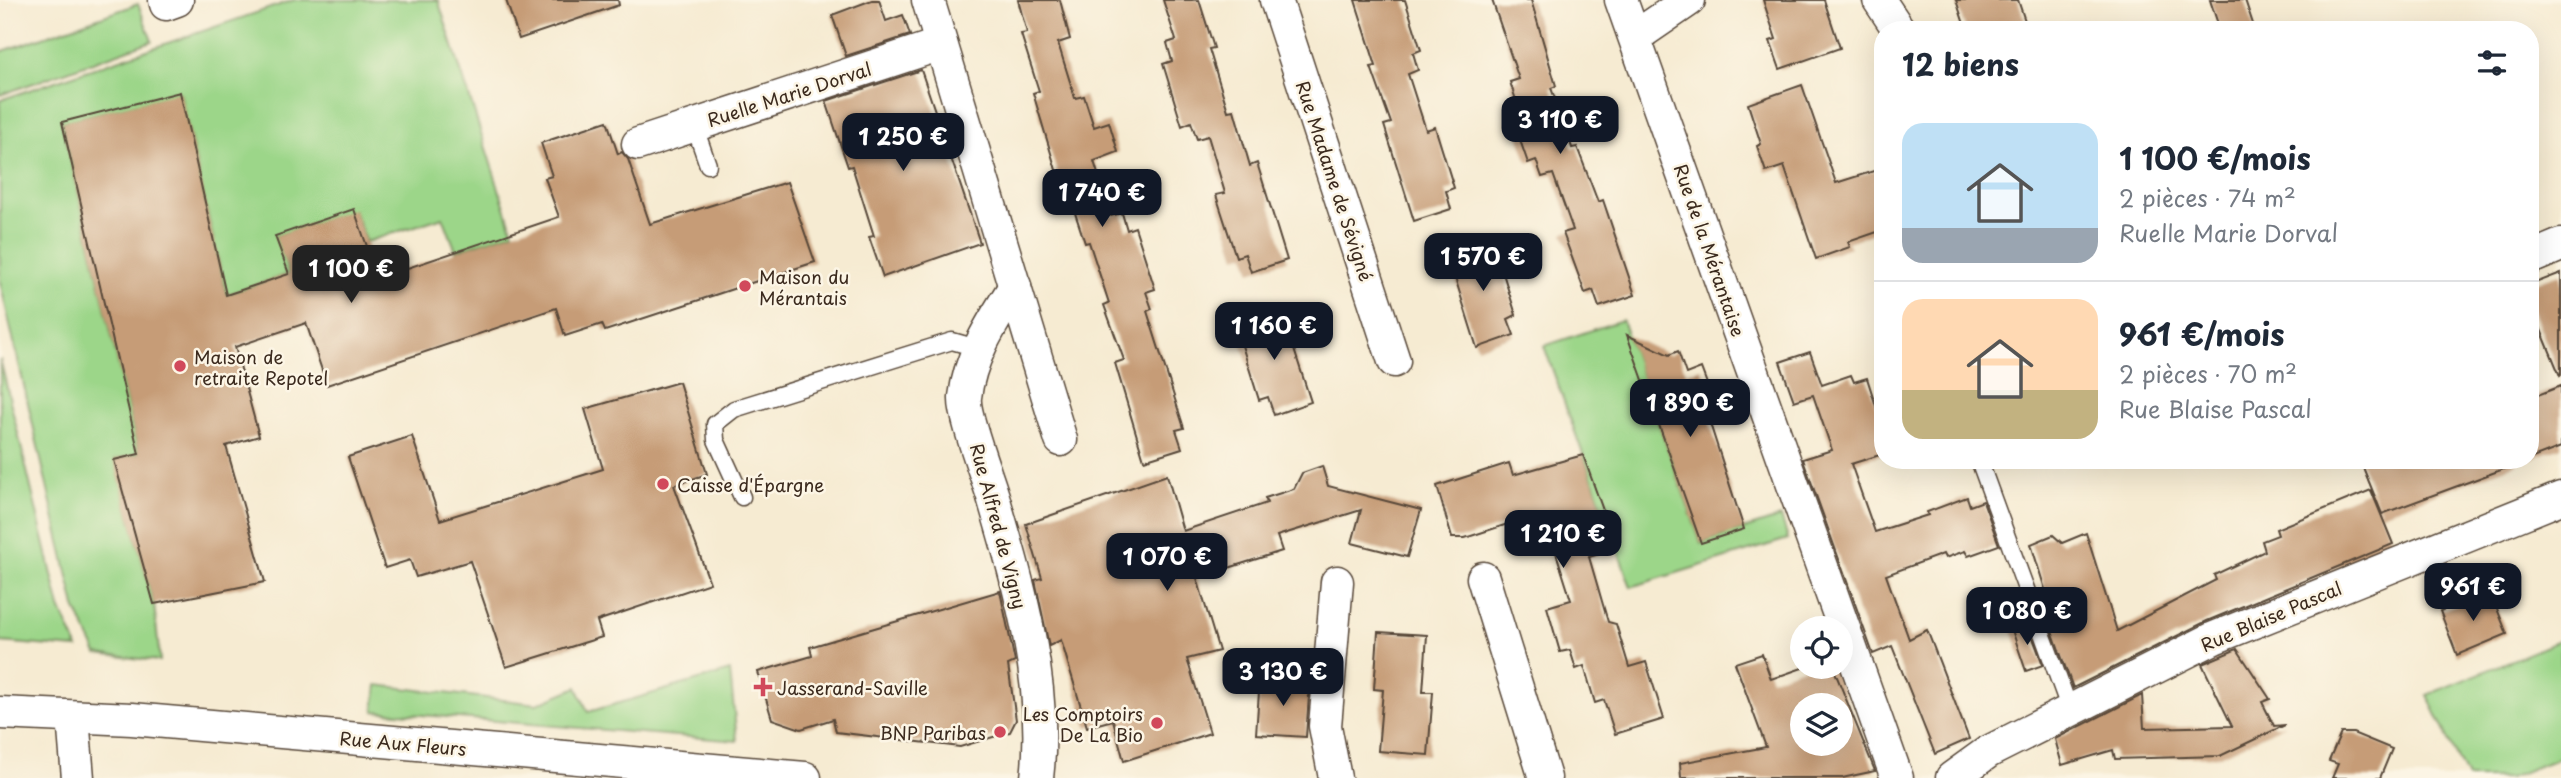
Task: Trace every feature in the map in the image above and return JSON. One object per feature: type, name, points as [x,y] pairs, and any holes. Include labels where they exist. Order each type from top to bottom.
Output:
[{"type":"street","points":[[928,0],[1061,440]]},
{"type":"street","name":"Rue Madame de Sévigné","points":[[1276,0],[1394,361]]},
{"type":"street","name":"Rue de la Mérantaise","points":[[1621,0],[1897,778]]},
{"type":"street","points":[[1634,37],[1689,0]]},
{"type":"street","points":[[1880,0],[1893,21]]},
{"type":"street","name":"Ruelle Marie Dorval","points":[[638,144],[941,44]]},
{"type":"street","points":[[2539,254],[2561,245]]},
{"type":"street","name":"Rue Alfred de Vigny","points":[[1015,286],[977,348],[964,400],[1015,574],[1039,695],[1042,741],[1037,778]]},
{"type":"street","name":"Rue Blaise Pascal","points":[[1952,778],[1988,752],[2214,638],[2561,498]]},
{"type":"street","points":[[1483,578],[1545,778]]},
{"type":"street","points":[[1335,778],[1325,726],[1337,582]]},
{"type":"street","name":"Rue Aux Fleurs","points":[[0,713],[132,719],[805,778]]},
{"type":"street","points":[[73,716],[78,778]]},
{"type":"lane","points":[[694,125],[708,165]]},
{"type":"lane","points":[[742,497],[716,440],[715,424],[734,409],[952,341],[977,348]]},
{"type":"lane","points":[[1982,469],[2070,710]]},
{"type":"green space","points":[[294,0],[438,0],[513,232],[456,251],[443,217],[366,242],[354,210],[276,236],[289,274],[226,295],[180,93],[62,122],[139,454],[115,460],[154,604],[160,661],[97,654],[75,607],[0,282],[0,100]]},
{"type":"green space","points":[[138,4],[152,41],[0,95],[0,52]]},
{"type":"green space","points":[[1622,320],[1701,543],[1781,517],[1788,539],[1631,587],[1544,346]]},
{"type":"green space","points":[[0,359],[60,608],[78,648],[0,642]]},
{"type":"green space","points":[[2561,640],[2561,757],[2509,778],[2467,778],[2427,695]]},
{"type":"green space","points":[[730,671],[737,741],[374,711],[377,685],[537,704],[577,687],[588,712]]},
{"type":"building","points":[[506,0],[618,0],[619,5],[519,39]]},
{"type":"building","points":[[872,0],[879,0],[886,21],[903,15],[910,35],[846,56],[832,15]]},
{"type":"building","points":[[1018,0],[1060,0],[1070,39],[1058,43],[1075,98],[1084,96],[1094,127],[1109,122],[1118,152],[1094,161],[1111,216],[1122,213],[1127,230],[1135,227],[1155,289],[1146,292],[1152,309],[1147,311],[1184,428],[1176,430],[1182,448],[1144,460],[1115,363],[1124,360],[1104,305],[1109,303],[1089,242],[1085,243],[1067,189],[1062,190],[1033,93],[1039,91],[1021,34],[1027,33]]},
{"type":"building","points":[[1163,0],[1199,0],[1214,48],[1209,49],[1228,111],[1234,110],[1250,166],[1257,163],[1287,260],[1251,272],[1245,254],[1236,257],[1216,195],[1225,193],[1208,136],[1197,139],[1191,122],[1182,126],[1163,64],[1172,61],[1167,43],[1176,40]]},
{"type":"building","points":[[1355,0],[1405,0],[1421,50],[1413,53],[1418,70],[1408,74],[1426,130],[1435,127],[1454,188],[1446,191],[1451,209],[1414,221],[1384,125],[1391,123],[1371,67],[1376,66]]},
{"type":"building","points":[[1492,0],[1531,0],[1556,86],[1551,88],[1572,148],[1577,147],[1598,202],[1603,200],[1635,295],[1599,307],[1593,290],[1585,293],[1563,233],[1573,230],[1553,174],[1542,177],[1536,160],[1528,163],[1507,103],[1516,100],[1510,82],[1519,79]]},
{"type":"building","points":[[1763,0],[1824,0],[1840,48],[1780,69],[1770,41],[1776,39]]},
{"type":"building","points":[[1956,0],[2018,0],[2025,21],[1963,21]]},
{"type":"building","points":[[2210,0],[2245,0],[2252,21],[2217,21]]},
{"type":"building","points":[[921,70],[980,243],[883,277],[869,237],[874,236],[852,166],[848,167],[826,101]]},
{"type":"building","points":[[1802,85],[1836,183],[1874,171],[1874,233],[1848,242],[1850,247],[1816,259],[1784,166],[1766,172],[1757,146],[1761,144],[1748,104]]},
{"type":"building","name":"Maison de retraite Repotel","points":[[180,92],[226,295],[289,274],[275,236],[354,209],[378,278],[559,217],[545,178],[552,176],[541,143],[607,121],[618,154],[622,152],[628,159],[650,224],[787,182],[815,262],[605,331],[602,324],[565,336],[556,308],[327,385],[306,323],[235,347],[259,436],[226,446],[265,582],[154,604],[114,460],[139,454],[62,122]]},
{"type":"building","points":[[1483,240],[1488,256],[1497,254],[1516,315],[1508,319],[1514,335],[1477,348],[1447,252]]},
{"type":"building","points":[[2561,273],[2560,376],[2539,325],[2539,282]]},
{"type":"building","points":[[1280,306],[1311,402],[1274,415],[1268,397],[1259,400],[1240,339],[1249,336],[1243,319]]},
{"type":"building","points":[[1627,335],[1669,355],[1678,351],[1686,374],[1701,368],[1715,405],[1705,408],[1744,529],[1701,543]]},
{"type":"building","points":[[1810,352],[1822,385],[1851,375],[1854,382],[1867,378],[1874,400],[1874,457],[1851,464],[1875,532],[1928,515],[1927,512],[1967,497],[1970,506],[1983,501],[1999,545],[1968,556],[1965,551],[1945,558],[1943,554],[1886,575],[1909,639],[1927,630],[1969,739],[1935,754],[1892,646],[1873,654],[1803,459],[1832,450],[1813,395],[1794,401],[1780,362]]},
{"type":"building","points":[[679,382],[707,474],[674,485],[710,583],[597,621],[602,637],[506,667],[470,561],[416,577],[410,560],[385,568],[348,457],[412,436],[440,520],[603,469],[585,409]]},
{"type":"building","points":[[2561,386],[2561,447],[2539,456],[2539,395]]},
{"type":"building","points":[[1583,455],[1617,549],[1589,557],[1608,622],[1616,624],[1629,667],[1646,662],[1664,719],[1615,734],[1604,700],[1595,703],[1584,666],[1576,669],[1570,650],[1560,652],[1547,607],[1571,600],[1545,518],[1528,524],[1526,518],[1465,538],[1452,538],[1437,486],[1509,463],[1513,475]]},
{"type":"building","points":[[1322,466],[1328,486],[1421,510],[1407,557],[1352,543],[1361,510],[1277,536],[1282,551],[1197,578],[1219,651],[1187,659],[1210,733],[1124,761],[1113,720],[1087,727],[1061,640],[1049,646],[1035,580],[1042,578],[1026,524],[1167,475],[1183,531],[1267,503],[1265,498],[1294,489],[1302,473]]},
{"type":"building","points":[[2364,469],[2504,469],[2382,514]]},
{"type":"building","points":[[2371,490],[2393,544],[2207,621],[2073,688],[2047,617],[2053,615],[2031,544],[2053,535],[2062,543],[2086,533],[2117,631],[2216,580],[2214,575],[2265,551],[2262,541],[2278,535],[2276,529]]},
{"type":"building","points":[[1000,591],[1015,662],[1008,665],[1016,720],[1010,732],[960,747],[836,732],[833,719],[801,729],[772,719],[758,672],[812,656],[810,647]]},
{"type":"building","points":[[2490,591],[2507,634],[2457,655],[2440,611]]},
{"type":"building","points":[[2027,622],[2043,665],[2026,671],[2011,627]]},
{"type":"building","points":[[1378,632],[1427,635],[1423,692],[1433,692],[1428,755],[1378,751],[1383,690],[1374,689]]},
{"type":"building","points":[[2237,649],[2270,699],[2262,702],[2274,726],[2285,725],[2220,756],[2115,759],[2113,750],[2062,765],[2055,739],[2142,695],[2144,728],[2232,726],[2202,664]]},
{"type":"building","points":[[1762,654],[1771,679],[1790,672],[1790,679],[1838,679],[1844,693],[1790,693],[1790,756],[1853,756],[1853,717],[1875,771],[1842,778],[1681,778],[1680,763],[1766,747],[1735,663]]},
{"type":"building","points":[[1260,678],[1310,681],[1306,737],[1256,734]]},
{"type":"building","points":[[2341,733],[2353,733],[2392,749],[2380,778],[2332,778],[2338,764],[2329,761]]},
{"type":"place","name":"Maison du Mérantais","points":[[745,286]]},
{"type":"place","name":"Maison de retraite Repotel","points":[[180,366]]},
{"type":"place","name":"Caisse d'Épargne","points":[[663,484]]},
{"type":"place","name":"Jasserand-Saville","points":[[763,687]]},
{"type":"place","name":"Les Comptoirs De La Bio","points":[[1157,723]]},
{"type":"place","name":"BNP Paribas","points":[[1000,732]]}]
